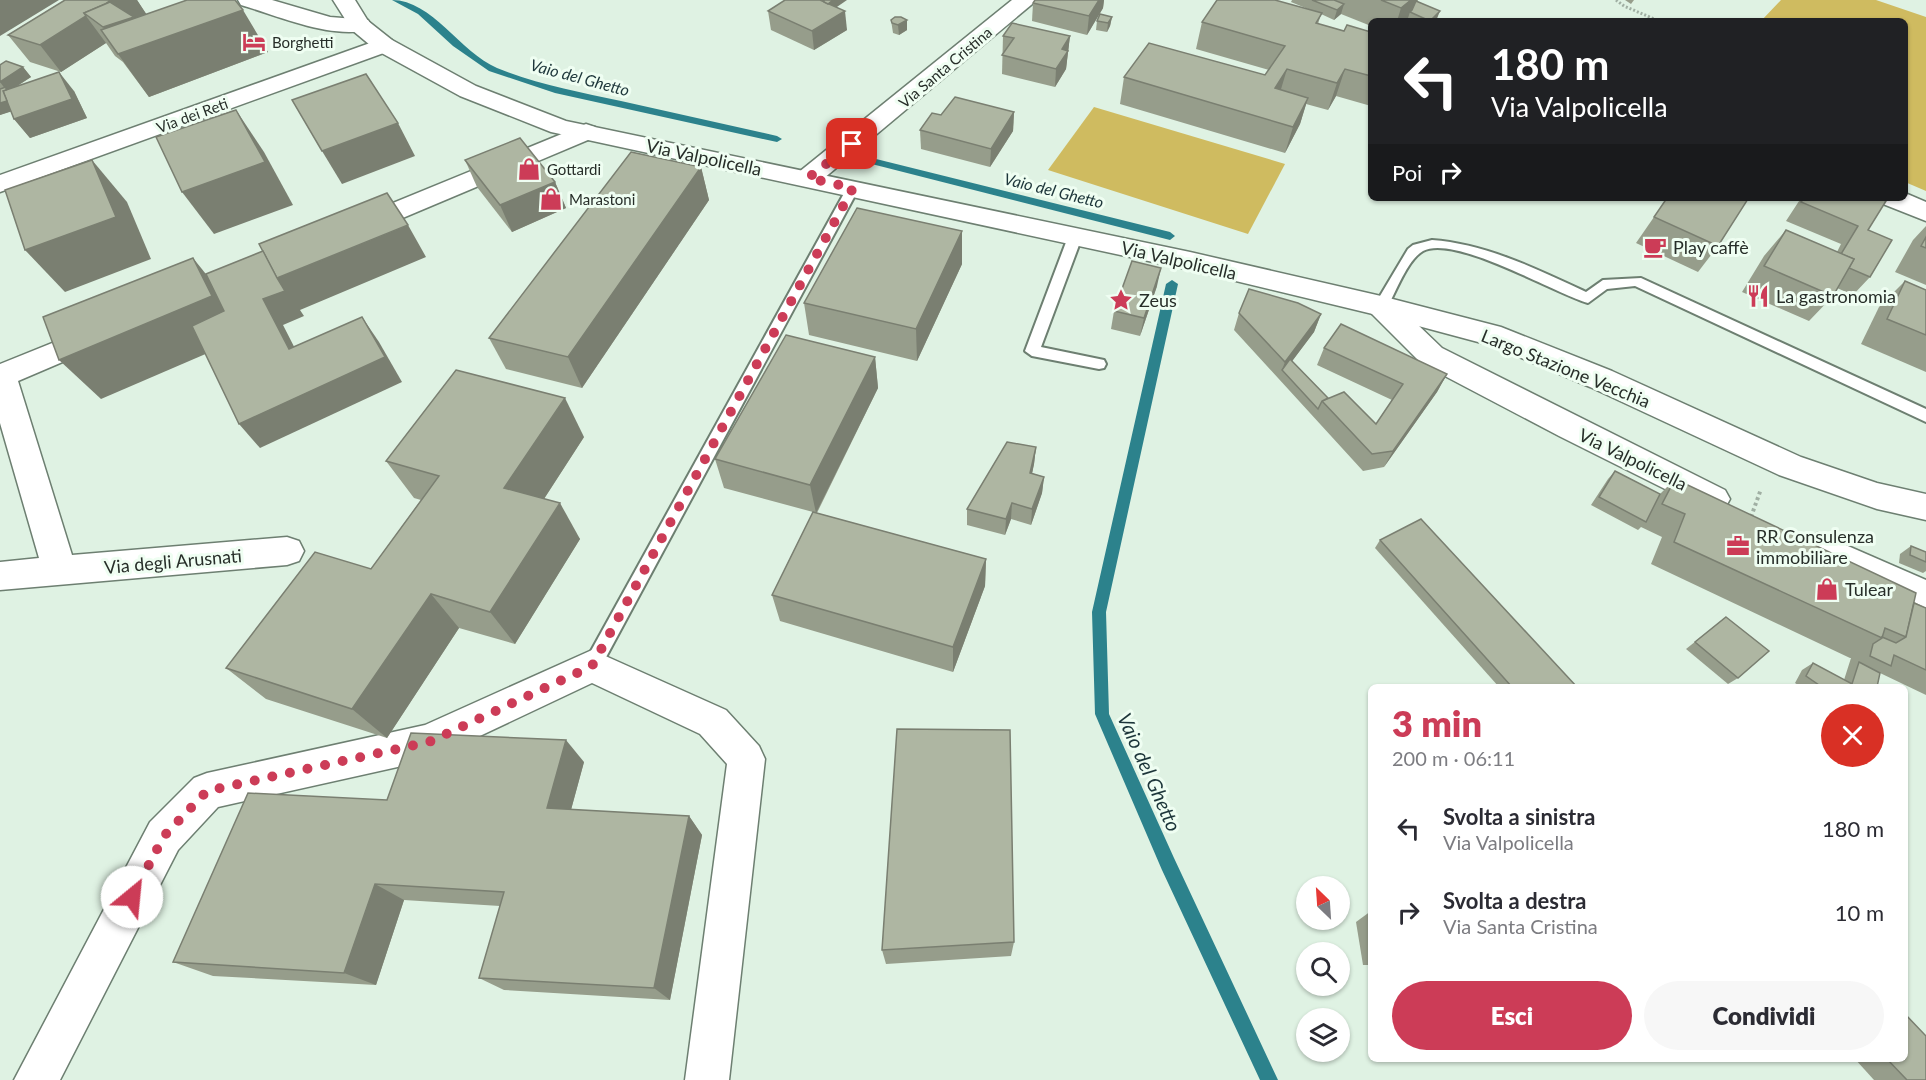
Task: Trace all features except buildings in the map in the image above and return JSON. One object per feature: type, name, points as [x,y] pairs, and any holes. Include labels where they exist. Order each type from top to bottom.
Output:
[{"type":"street","points":[[249,0],[329,24],[360,25]]},
{"type":"street","name":"Via Valpolicella","points":[[344,0],[360,25],[384,45],[468,92],[560,127],[808,178],[1381,306],[1432,356],[1570,428],[1756,503]]},
{"type":"street","name":"Via Santa Cristina","points":[[808,178],[1026,0]]},
{"type":"street","name":"Via dei Reti","points":[[0,184],[384,45]]},
{"type":"street","points":[[332,238],[586,132]]},
{"type":"street","points":[[1899,201],[1926,212]]},
{"type":"street","name":"Largo Stazione Vecchia","points":[[1381,306],[1501,338],[1601,379],[1790,466],[1877,496],[1926,507]]},
{"type":"street","points":[[60,571],[0,376],[122,325]]},
{"type":"street","points":[[1795,537],[1926,596]]},
{"type":"street","name":"Via degli Arusnati","points":[[0,576],[287,551]]},
{"type":"street","points":[[36,1080],[164,836],[207,791],[429,742],[592,666],[713,722],[746,759],[707,1080]]},
{"type":"lane","points":[[592,666],[853,188]]},
{"type":"lane","points":[[1076,237],[1032,351],[1099,364]]},
{"type":"lane","points":[[1381,306],[1408,260],[1419,246],[1438,243],[1469,250],[1523,269],[1588,298],[1603,285],[1636,281],[1926,416]]},
{"type":"path","points":[[1616,0],[1652,18]]},
{"type":"shaded area","points":[[1781,0],[1876,0],[1926,17],[1926,191],[1908,183],[1908,18],[1764,18]]},
{"type":"shaded area","points":[[1094,107],[1285,164],[1248,234],[1048,170]]},
{"type":"waterway","name":"Vaio del Ghetto","points":[[396,0],[421,12],[456,44],[492,69],[555,90],[777,139]]},
{"type":"waterway","name":"Vaio del Ghetto","points":[[860,158],[1170,236]]},
{"type":"waterway","name":"Vaio del Ghetto","points":[[1172,284],[1099,612],[1102,714],[1168,864],[1269,1080]]},
{"type":"place","name":"Borghetti","points":[[254,42]]},
{"type":"place","name":"Gottardi","points":[[529,169]]},
{"type":"place","name":"Marastoni","points":[[551,199]]},
{"type":"place","name":"Play caffè","points":[[1655,247]]},
{"type":"place","name":"La gastronomia","points":[[1758,296]]},
{"type":"place","name":"Zeus","points":[[1121,300]]},
{"type":"place","name":"RR Consulenza immobiliare","points":[[1738,546]]},
{"type":"place","name":"Tulear","points":[[1827,589]]},
{"type":"route","points":[[132,897],[164,836],[207,791],[429,742],[592,666],[853,188],[808,178],[852,144]]}]
